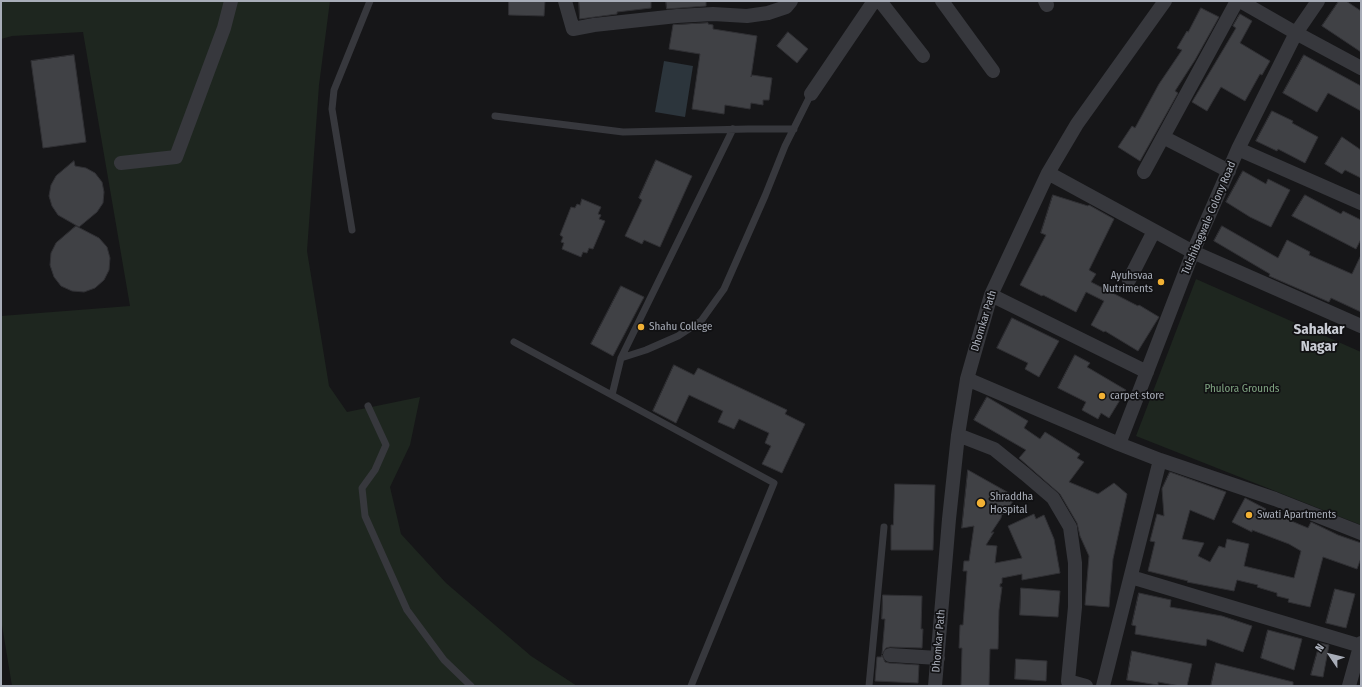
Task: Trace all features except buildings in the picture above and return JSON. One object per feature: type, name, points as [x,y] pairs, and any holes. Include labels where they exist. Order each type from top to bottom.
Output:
[{"type":"street","points":[[121,163],[176,156],[224,28],[231,1]]},
{"type":"street","points":[[565,1],[573,28],[677,16],[713,14],[747,16],[768,13],[786,7],[791,1]]},
{"type":"street","points":[[811,94],[874,1]]},
{"type":"street","points":[[880,1],[923,56]]},
{"type":"street","points":[[942,1],[993,71]]},
{"type":"street","name":"Dhomkar Path","points":[[935,686],[949,519],[958,435],[967,379],[991,295],[1048,173],[1077,124],[1165,1]]},
{"type":"street","points":[[1144,172],[1239,1],[1296,34],[1361,68]]},
{"type":"street","name":"Tulshibagwale Colony Road","points":[[1119,444],[1193,252],[1238,149],[1296,34],[1318,1]]},
{"type":"street","points":[[1163,137],[1229,171]]},
{"type":"street","points":[[1238,149],[1361,203]]},
{"type":"street","points":[[1048,173],[1193,252],[1361,326]]},
{"type":"street","points":[[1129,280],[1154,231]]},
{"type":"street","points":[[991,295],[1147,372]]},
{"type":"street","points":[[967,379],[1119,444],[1160,460],[1275,499],[1361,533]]},
{"type":"street","points":[[958,435],[994,449],[1025,474],[1053,498],[1070,527],[1075,563],[1075,608],[1067,684],[1086,686]]},
{"type":"street","points":[[1103,686],[1160,460]]},
{"type":"street","points":[[1131,577],[1361,645],[1348,686]]},
{"type":"street","points":[[890,655],[938,658]]},
{"type":"lane","points":[[352,230],[332,109],[334,90],[370,1]]},
{"type":"lane","points":[[621,358],[646,350],[678,336],[701,321],[724,289],[765,196],[785,146],[811,94]]},
{"type":"lane","points":[[495,116],[623,132],[794,129]]},
{"type":"lane","points":[[612,395],[621,358],[733,129]]},
{"type":"lane","points":[[514,342],[774,483],[691,686]]},
{"type":"lane","points":[[368,406],[386,444],[375,470],[362,488],[365,516],[407,610],[444,660],[471,686]]},
{"type":"lane","points":[[868,686],[884,526]]},
{"type":"green space","points":[[1,1],[330,1],[319,85],[307,251],[329,386],[347,412],[420,397],[410,445],[390,487],[401,534],[446,583],[531,656],[577,686],[12,686],[1,619],[1,316],[130,306],[83,32],[12,36],[1,39]]},
{"type":"green space","name":"Phulora Grounds","points":[[1196,279],[1361,352],[1361,525],[1136,436]]},
{"type":"shaded area","points":[[664,61],[693,66],[685,117],[655,112]]},
{"type":"place","name":"Ayuhsvaa Nutriments","points":[[1161,282]]},
{"type":"place","name":"Shahu College","points":[[641,327]]},
{"type":"place","name":"carpet store","points":[[1102,396]]},
{"type":"place","name":"Shraddha Hospital","points":[[981,503]]},
{"type":"place","name":"Swati Apartments","points":[[1249,515]]},
{"type":"district","name":"Sahakar Nagar","points":[[1319,338]]}]
